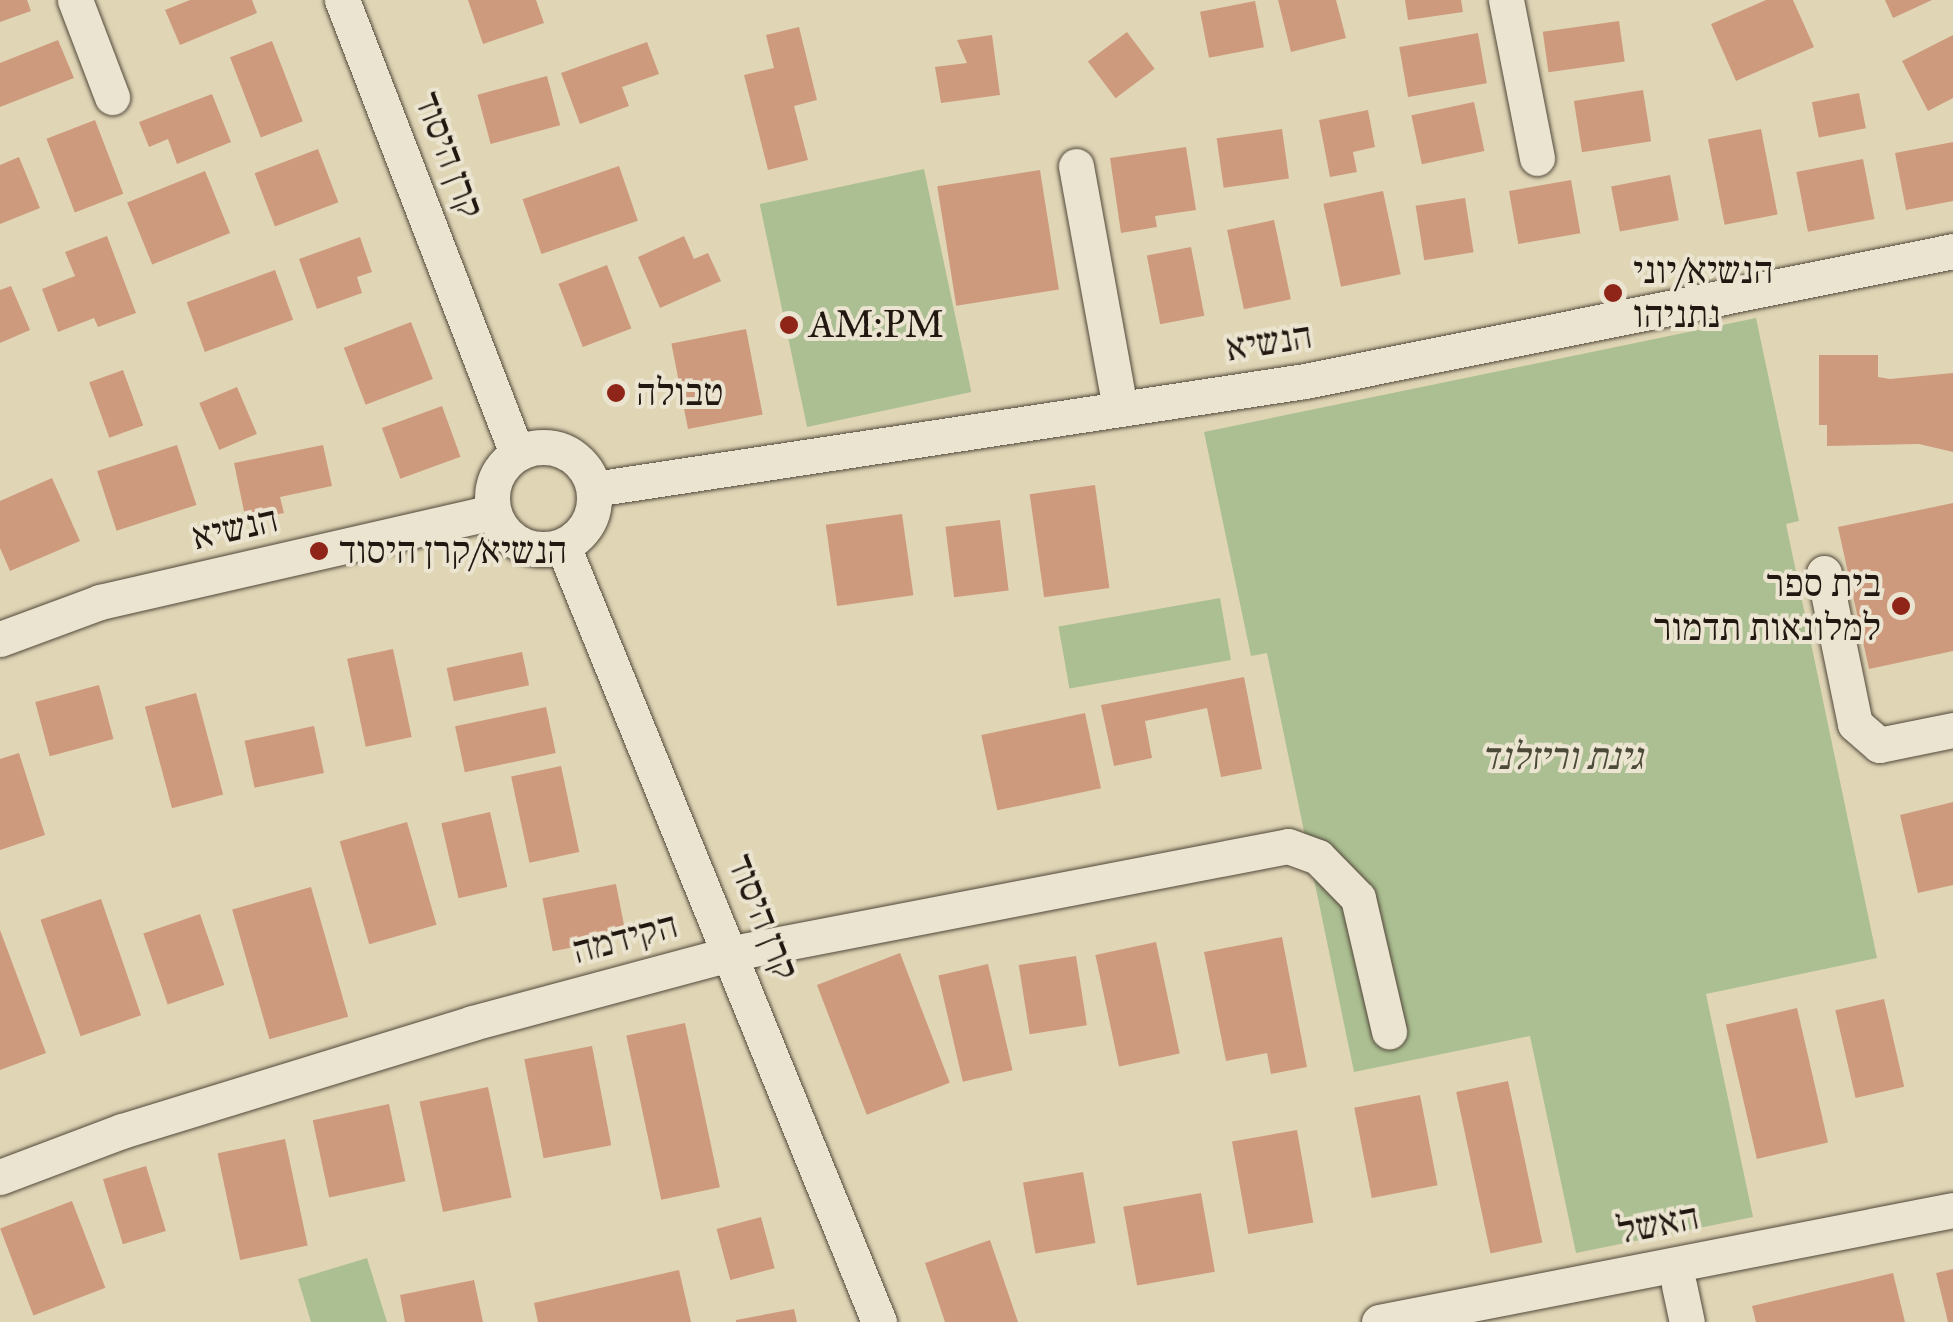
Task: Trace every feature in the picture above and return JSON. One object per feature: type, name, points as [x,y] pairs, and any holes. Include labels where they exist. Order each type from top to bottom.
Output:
[{"type":"street","points":[[75,0],[112,98]]},
{"type":"street","name":"קרן היסוד","points":[[342,0],[518,453]]},
{"type":"street","points":[[1506,0],[1537,158]]},
{"type":"street","points":[[1076,166],[1120,408]]},
{"type":"street","name":"הנשיא","points":[[594,489],[1305,380],[1953,251]]},
{"type":"street","points":[[560,449],[587,472],[594,489],[589,522],[562,546],[530,548],[514,541],[493,512],[494,479],[518,453],[560,449]]},
{"type":"street","name":"הנשיא","points":[[0,639],[100,602],[493,512]]},
{"type":"street","name":"קרן היסוד","points":[[562,546],[733,953],[879,1322]]},
{"type":"street","points":[[1824,573],[1855,724],[1878,745],[1953,730]]},
{"type":"street","name":"הקידמה","points":[[0,1177],[122,1132],[472,1023],[733,953],[1288,846],[1318,857],[1358,898],[1389,1031]]},
{"type":"street","name":"האשל","points":[[1379,1322],[1953,1210]]},
{"type":"street","points":[[1678,1286],[1687,1322]]},
{"type":"green space","points":[[924,169],[971,392],[807,427],[760,204]]},
{"type":"green space","name":"גינת וריזלנד","points":[[1756,318],[1799,521],[1786,524],[1877,958],[1706,994],[1753,1217],[1576,1253],[1530,1036],[1354,1072],[1267,653],[1251,656],[1204,432]]},
{"type":"green space","points":[[1220,598],[1231,660],[1069,689],[1058,626]]},
{"type":"green space","points":[[367,1258],[387,1322],[311,1322],[298,1279]]},
{"type":"building","points":[[0,0],[27,0],[31,11],[0,22]]},
{"type":"building","points":[[190,0],[252,0],[257,13],[180,45],[165,10]]},
{"type":"building","points":[[468,0],[536,0],[544,23],[483,44]]},
{"type":"building","points":[[1278,0],[1336,0],[1346,38],[1291,52]]},
{"type":"building","points":[[1405,0],[1461,0],[1463,12],[1408,20]]},
{"type":"building","points":[[1766,0],[1793,0],[1814,47],[1736,81],[1711,24]]},
{"type":"building","points":[[1885,0],[1932,0],[1893,18]]},
{"type":"building","points":[[1255,1],[1264,47],[1209,58],[1200,12]]},
{"type":"building","points":[[1619,21],[1625,62],[1548,72],[1543,32]]},
{"type":"building","points":[[799,27],[817,100],[794,106],[808,160],[768,170],[744,75],[774,68],[766,35]]},
{"type":"building","points":[[1127,32],[1155,69],[1116,98],[1088,61]]},
{"type":"building","points":[[1478,33],[1487,83],[1408,97],[1399,47]]},
{"type":"building","points":[[992,35],[1000,95],[941,103],[935,67],[967,63],[957,40]]},
{"type":"building","points":[[1953,35],[1953,98],[1928,111],[1902,61]]},
{"type":"building","points":[[58,40],[74,78],[0,107],[0,63]]},
{"type":"building","points":[[272,41],[303,121],[261,137],[230,57]]},
{"type":"building","points":[[647,42],[659,74],[622,87],[629,106],[580,124],[561,73]]},
{"type":"building","points":[[547,76],[560,125],[491,144],[477,95]]},
{"type":"building","points":[[1643,90],[1651,141],[1582,152],[1574,101]]},
{"type":"building","points":[[1859,93],[1866,128],[1819,137],[1812,102]]},
{"type":"building","points":[[212,94],[231,142],[177,164],[168,139],[149,147],[139,122]]},
{"type":"building","points":[[1474,102],[1484,151],[1422,164],[1411,115]]},
{"type":"building","points":[[1368,110],[1375,147],[1353,152],[1357,172],[1330,177],[1319,120]]},
{"type":"building","points":[[95,120],[123,194],[75,212],[46,139]]},
{"type":"building","points":[[1282,129],[1289,179],[1224,188],[1217,138]]},
{"type":"building","points":[[1761,129],[1778,214],[1725,225],[1708,139]]},
{"type":"building","points":[[1953,142],[1953,201],[1906,210],[1895,153]]},
{"type":"building","points":[[1186,147],[1196,210],[1155,216],[1157,227],[1121,233],[1110,158]]},
{"type":"building","points":[[318,149],[338,202],[275,227],[255,173]]},
{"type":"building","points":[[19,157],[40,208],[0,224],[0,165]]},
{"type":"building","points":[[1863,159],[1875,219],[1808,232],[1796,172]]},
{"type":"building","points":[[619,166],[638,221],[541,254],[523,199]]},
{"type":"building","points":[[1040,170],[1059,290],[956,306],[937,186]]},
{"type":"building","points":[[205,171],[230,233],[152,265],[127,202]]},
{"type":"building","points":[[1670,175],[1679,220],[1620,232],[1611,186]]},
{"type":"building","points":[[1571,180],[1580,233],[1518,244],[1509,191]]},
{"type":"building","points":[[1383,191],[1401,274],[1341,287],[1323,204]]},
{"type":"building","points":[[1465,198],[1474,252],[1424,260],[1416,206]]},
{"type":"building","points":[[1274,220],[1291,299],[1244,309],[1227,230]]},
{"type":"building","points":[[107,236],[136,313],[98,327],[94,318],[58,332],[42,289],[75,276],[65,252]]},
{"type":"building","points":[[684,236],[694,259],[708,253],[721,281],[660,308],[638,257]]},
{"type":"building","points":[[360,237],[372,272],[357,277],[362,293],[317,309],[299,259]]},
{"type":"building","points":[[1191,247],[1204,316],[1160,324],[1147,256]]},
{"type":"building","points":[[607,265],[631,328],[583,347],[558,284]]},
{"type":"building","points":[[275,270],[293,320],[205,352],[187,302]]},
{"type":"building","points":[[11,286],[30,330],[0,343],[0,290]]},
{"type":"building","points":[[411,322],[433,379],[366,405],[344,348]]},
{"type":"building","points":[[746,329],[763,414],[688,429],[671,344]]},
{"type":"building","points":[[1819,355],[1878,355],[1878,377],[1890,379],[1953,373],[1953,452],[1919,444],[1827,446],[1827,425],[1819,425]]},
{"type":"building","points":[[123,370],[143,425],[109,438],[89,382]]},
{"type":"building","points":[[237,387],[257,434],[219,450],[199,403]]},
{"type":"building","points":[[442,406],[460,457],[400,479],[382,428]]},
{"type":"building","points":[[177,445],[196,505],[117,531],[97,471]]},
{"type":"building","points":[[323,445],[332,486],[280,497],[284,513],[246,521],[234,463]]},
{"type":"building","points":[[52,478],[80,541],[10,571],[0,548],[0,501]]},
{"type":"building","points":[[1095,485],[1109,588],[1044,597],[1030,494]]},
{"type":"building","name":"בית ספר למלונאות תדמור","points":[[1953,503],[1953,651],[1869,669],[1838,527]]},
{"type":"building","points":[[902,514],[913,595],[837,606],[826,525]]},
{"type":"building","points":[[1000,520],[1009,590],[954,597],[945,527]]},
{"type":"building","points":[[393,649],[412,737],[366,747],[347,659]]},
{"type":"building","points":[[522,652],[529,685],[454,701],[447,668]]},
{"type":"building","points":[[1244,677],[1262,769],[1221,777],[1207,708],[1145,721],[1152,758],[1114,766],[1101,705]]},
{"type":"building","points":[[99,685],[113,739],[50,756],[35,702]]},
{"type":"building","points":[[196,693],[223,794],[172,808],[145,707]]},
{"type":"building","points":[[546,707],[556,753],[465,772],[455,726]]},
{"type":"building","points":[[1085,713],[1101,788],[997,810],[981,735]]},
{"type":"building","points":[[314,726],[324,773],[255,788],[245,741]]},
{"type":"building","points":[[19,753],[45,835],[0,850],[0,759]]},
{"type":"building","points":[[561,766],[579,852],[529,863],[511,777]]},
{"type":"building","points":[[1953,802],[1953,885],[1918,893],[1900,815]]},
{"type":"building","points":[[490,812],[507,887],[459,898],[441,823]]},
{"type":"building","points":[[407,822],[436,925],[369,944],[340,841]]},
{"type":"building","points":[[616,884],[626,937],[553,951],[542,898]]},
{"type":"building","points":[[311,887],[348,1017],[269,1039],[232,910]]},
{"type":"building","points":[[101,899],[141,1015],[81,1036],[40,920]]},
{"type":"building","points":[[200,914],[224,985],[168,1004],[143,934]]},
{"type":"building","points":[[0,930],[46,1053],[0,1070]]},
{"type":"building","points":[[1282,937],[1307,1067],[1271,1074],[1267,1053],[1226,1061],[1204,952]]},
{"type":"building","points":[[1156,942],[1180,1054],[1119,1066],[1095,955]]},
{"type":"building","points":[[900,953],[950,1083],[867,1115],[817,985]]},
{"type":"building","points":[[1076,956],[1087,1025],[1030,1034],[1019,965]]},
{"type":"building","points":[[988,964],[1013,1070],[963,1082],[938,975]]},
{"type":"building","points":[[1884,999],[1904,1087],[1856,1098],[1835,1010]]},
{"type":"building","points":[[1797,1008],[1828,1142],[1757,1159],[1726,1024]]},
{"type":"building","points":[[685,1023],[720,1187],[661,1200],[626,1035]]},
{"type":"building","points":[[592,1046],[611,1145],[544,1158],[524,1059]]},
{"type":"building","points":[[1508,1081],[1542,1242],[1490,1253],[1456,1092]]},
{"type":"building","points":[[488,1087],[511,1198],[443,1212],[420,1102]]},
{"type":"building","points":[[1420,1095],[1438,1185],[1372,1198],[1354,1108]]},
{"type":"building","points":[[389,1104],[405,1181],[329,1197],[313,1120]]},
{"type":"building","points":[[1297,1130],[1313,1223],[1248,1234],[1232,1141]]},
{"type":"building","points":[[285,1139],[308,1246],[240,1260],[218,1153]]},
{"type":"building","points":[[146,1166],[166,1231],[123,1244],[103,1179]]},
{"type":"building","points":[[1083,1172],[1096,1243],[1035,1253],[1023,1183]]},
{"type":"building","points":[[1201,1193],[1215,1272],[1137,1286],[1123,1207]]},
{"type":"building","points":[[72,1201],[105,1288],[33,1315],[0,1229]]},
{"type":"building","points":[[761,1217],[775,1268],[730,1280],[717,1229]]},
{"type":"building","points":[[990,1240],[1018,1322],[945,1322],[925,1263]]},
{"type":"building","points":[[1953,1269],[1953,1322],[1948,1322],[1936,1273]]},
{"type":"building","points":[[679,1270],[691,1322],[538,1322],[534,1303]]},
{"type":"building","points":[[1893,1273],[1905,1322],[1756,1322],[1752,1306]]},
{"type":"building","points":[[474,1280],[483,1322],[405,1322],[400,1295]]},
{"type":"building","points":[[794,1309],[797,1322],[736,1322],[736,1320]]},
{"type":"place","name":"הנשיא/יוני נתניהו","points":[[1613,293]]},
{"type":"place","name":"AM:PM","points":[[789,325]]},
{"type":"place","name":"טבולה","points":[[616,393]]},
{"type":"place","name":"הנשיא/קרן היסוד","points":[[319,551]]},
{"type":"place","name":"בית ספר למלונאות תדמור","points":[[1901,606]]}]
